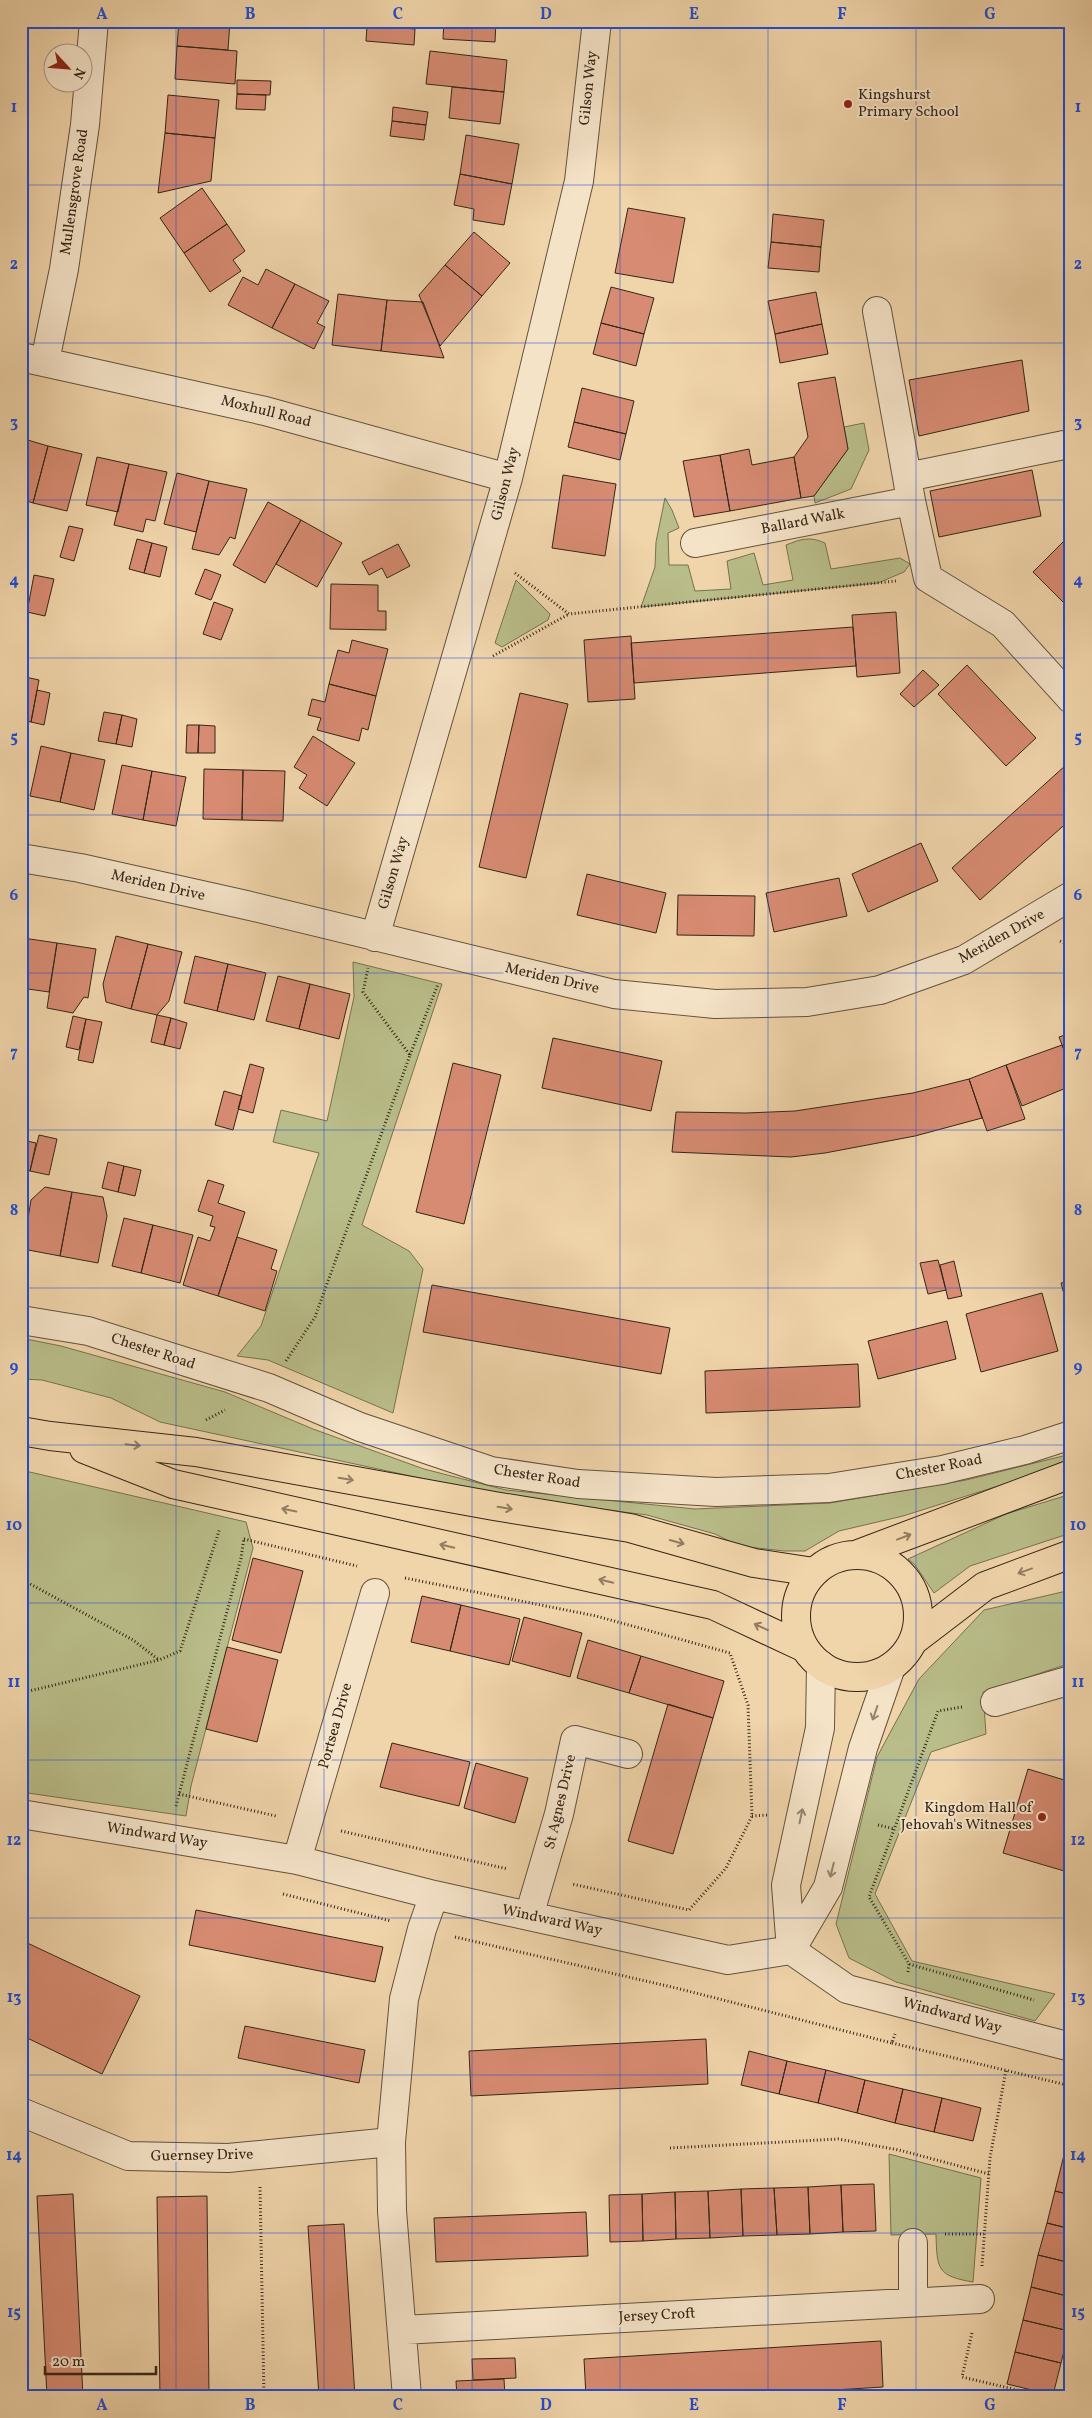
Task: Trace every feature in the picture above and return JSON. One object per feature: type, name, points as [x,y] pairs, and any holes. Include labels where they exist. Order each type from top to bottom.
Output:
[{"type":"main road","points":[[21,1431],[50,1436],[196,1452],[630,1528],[754,1563],[814,1572]]},
{"type":"main road","points":[[50,1436],[173,1484],[713,1605],[813,1656],[842,1676],[862,1677],[891,1667],[903,1656],[914,1641],[985,1586],[1071,1554]]},
{"type":"main road","points":[[813,1656],[797,1629],[798,1598],[814,1572],[833,1559],[858,1554],[1071,1474]]},
{"type":"main road","points":[[858,1554],[878,1558],[894,1566],[908,1581],[916,1598],[918,1618],[914,1641]]},
{"type":"street","name":"Mullensgrove Road","points":[[33,359],[64,268],[85,125],[94,21]]},
{"type":"street","name":"Gilson Way","points":[[375,938],[488,554],[508,478],[579,181],[597,21]]},
{"type":"street","points":[[877,312],[909,489],[928,578],[1003,624],[1071,699]]},
{"type":"street","name":"Moxhull Road","points":[[33,359],[265,411],[508,478]]},
{"type":"street","name":"Ballard Walk","points":[[695,543],[909,489],[1064,445]]},
{"type":"street","name":"Meriden Drive","points":[[21,858],[98,872],[246,905],[375,938],[614,994],[715,1004],[806,1002],[880,990],[964,960],[1071,896]]},
{"type":"street","name":"Chester Road","points":[[21,1320],[88,1331],[269,1388],[360,1428],[491,1471],[578,1484],[716,1492],[829,1488],[942,1470],[1025,1450],[1071,1436]]},
{"type":"street","name":"Portsea Drive","points":[[297,1860],[371,1581]]},
{"type":"street","points":[[790,1950],[786,1885],[820,1728],[813,1656]]},
{"type":"street","points":[[790,1950],[828,1887],[863,1748],[891,1667]]},
{"type":"street","points":[[995,1702],[1071,1680]]},
{"type":"street","name":"St Agnes Drive","points":[[530,1916],[542,1877],[575,1740],[628,1754]]},
{"type":"street","name":"Windward Way","points":[[21,1814],[297,1860],[434,1895],[728,1960],[790,1950],[847,1989],[1071,2047]]},
{"type":"street","points":[[406,2397],[392,2211],[391,2142],[404,1999],[422,1929],[434,1895]]},
{"type":"street","name":"Guernsey Drive","points":[[21,2112],[128,2156],[228,2158],[391,2142]]},
{"type":"street","points":[[913,2243],[913,2302]]},
{"type":"street","name":"Jersey Croft","points":[[402,2330],[980,2299]]},
{"type":"path","points":[[488,554],[569,614]]},
{"type":"path","points":[[450,679],[569,614],[903,581]]},
{"type":"path","points":[[375,938],[363,992],[410,1056]]},
{"type":"path","points":[[196,1452],[204,1421],[269,1388],[315,1317],[410,1056],[442,976]]},
{"type":"path","points":[[168,1838],[241,1558],[246,1522],[231,1497]]},
{"type":"path","points":[[21,1693],[159,1660],[180,1651],[231,1497]]},
{"type":"path","points":[[244,1539],[371,1581]]},
{"type":"path","points":[[179,1794],[689,1910],[726,1868],[752,1816],[748,1705],[730,1653],[596,1616],[404,1578]]},
{"type":"path","points":[[21,1579],[133,1640],[159,1660]]},
{"type":"path","points":[[995,1702],[938,1711],[870,1897],[909,1964],[1043,2003]]},
{"type":"path","points":[[892,2043],[1071,2086]]},
{"type":"path","points":[[1006,2070],[989,2174],[980,2299],[962,2377],[1047,2397]]},
{"type":"path","points":[[670,2148],[838,2139],[899,2150],[989,2174]]},
{"type":"path","points":[[259,2156],[264,2397]]},
{"type":"green space","points":[[864,423],[869,450],[851,489],[815,503],[814,496],[848,449],[844,427]]},
{"type":"green space","points":[[665,498],[679,528],[668,533],[669,565],[688,565],[695,591],[731,589],[727,561],[754,553],[763,585],[793,580],[786,545],[806,539],[825,543],[831,569],[900,558],[910,564],[904,572],[878,583],[641,607],[655,567],[656,542]]},
{"type":"green space","points":[[516,580],[550,614],[548,620],[502,647],[495,643]]},
{"type":"green space","points":[[353,962],[442,984],[362,1225],[409,1251],[423,1269],[393,1413],[268,1360],[237,1356],[261,1326],[319,1153],[273,1142],[281,1110],[327,1121],[354,997]]},
{"type":"green space","points":[[21,1338],[61,1346],[225,1392],[313,1429],[424,1469],[506,1490],[695,1509],[830,1503],[966,1480],[1071,1454],[1071,1463],[903,1516],[839,1531],[805,1551],[784,1551],[739,1546],[715,1534],[647,1515],[508,1497],[160,1422],[111,1398],[42,1380],[21,1379]]},
{"type":"green space","points":[[21,1470],[246,1522],[253,1548],[191,1786],[186,1816],[21,1792]]},
{"type":"green space","points":[[1071,1494],[1071,1533],[970,1566],[934,1593],[915,1565],[908,1559],[1006,1514]]},
{"type":"green space","points":[[1071,1590],[1071,1663],[983,1692],[986,1734],[931,1752],[875,1894],[912,1961],[1055,1994],[1035,2021],[896,1982],[849,1958],[836,1924],[877,1757],[919,1679],[984,1610]]},
{"type":"green space","points":[[889,2154],[981,2178],[973,2282],[952,2277],[941,2269],[937,2255],[936,2234],[891,2235]]},
{"type":"building","points":[[179,21],[230,21],[228,50],[177,46]]},
{"type":"building","points":[[244,21],[273,21],[272,28],[244,26]]},
{"type":"building","points":[[444,21],[496,21],[495,42],[443,39]]},
{"type":"building","points":[[367,25],[415,29],[414,45],[366,41]]},
{"type":"building","points":[[177,46],[237,51],[235,84],[175,79]]},
{"type":"building","points":[[430,51],[507,60],[504,92],[426,84]]},
{"type":"building","points":[[237,80],[271,81],[270,95],[237,94]]},
{"type":"building","points":[[452,87],[504,92],[500,124],[449,118]]},
{"type":"building","points":[[237,94],[266,95],[265,110],[236,109]]},
{"type":"building","points":[[168,95],[219,100],[215,138],[165,133]]},
{"type":"building","points":[[393,107],[428,112],[426,125],[392,121]]},
{"type":"building","points":[[392,121],[426,125],[424,140],[390,136]]},
{"type":"building","points":[[165,133],[215,138],[211,181],[158,193]]},
{"type":"building","points":[[466,135],[519,144],[512,184],[460,174]]},
{"type":"building","points":[[460,174],[512,184],[504,225],[473,220],[474,209],[454,205]]},
{"type":"building","points":[[202,188],[227,224],[184,253],[160,218]]},
{"type":"building","points":[[628,208],[685,218],[673,283],[615,273]]},
{"type":"building","points":[[773,214],[824,220],[821,247],[771,242]]},
{"type":"building","points":[[227,224],[245,251],[233,260],[241,271],[210,292],[184,253]]},
{"type":"building","points":[[474,232],[510,263],[482,296],[445,265]]},
{"type":"building","points":[[771,242],[821,247],[819,272],[768,268]]},
{"type":"building","points":[[445,265],[482,296],[440,346],[419,295]]},
{"type":"building","points":[[266,269],[295,284],[272,328],[228,305],[243,277],[258,285]]},
{"type":"building","points":[[295,284],[329,301],[317,323],[325,327],[314,349],[272,328]]},
{"type":"building","points":[[611,287],[654,298],[644,334],[601,323]]},
{"type":"building","points":[[816,292],[822,324],[775,334],[768,301]]},
{"type":"building","points":[[338,294],[387,300],[381,351],[332,345]]},
{"type":"building","points":[[387,300],[423,302],[444,358],[381,351]]},
{"type":"building","points":[[601,323],[644,334],[636,366],[593,354]]},
{"type":"building","points":[[822,324],[828,354],[780,363],[775,334]]},
{"type":"building","points":[[1022,360],[1029,411],[919,436],[909,380]]},
{"type":"building","points":[[835,377],[848,449],[814,496],[801,498],[794,457],[808,437],[798,383]]},
{"type":"building","points":[[582,388],[634,401],[626,434],[574,422]]},
{"type":"building","points":[[574,422],[626,434],[620,460],[568,447]]},
{"type":"building","points":[[21,438],[48,446],[33,503],[21,499]]},
{"type":"building","points":[[48,446],[82,454],[67,511],[33,503]]},
{"type":"building","points":[[749,449],[752,465],[794,457],[801,498],[730,511],[720,455]]},
{"type":"building","points":[[720,455],[730,511],[694,517],[683,461]]},
{"type":"building","points":[[97,457],[129,464],[118,512],[86,505]]},
{"type":"building","points":[[129,464],[167,472],[155,521],[146,519],[143,532],[114,525]]},
{"type":"building","points":[[1032,470],[1041,516],[939,537],[930,491]]},
{"type":"building","points":[[177,473],[209,481],[196,532],[164,524]]},
{"type":"building","points":[[563,475],[616,484],[605,556],[552,548]]},
{"type":"building","points":[[209,481],[247,489],[235,539],[230,537],[219,555],[192,549]]},
{"type":"building","points":[[268,502],[301,520],[265,583],[233,565]]},
{"type":"building","points":[[301,520],[342,543],[317,587],[276,564]]},
{"type":"building","points":[[69,526],[83,529],[74,561],[60,557]]},
{"type":"building","points":[[1071,536],[1071,610],[1033,572]]},
{"type":"building","points":[[137,539],[152,543],[144,573],[129,569]]},
{"type":"building","points":[[152,543],[167,547],[160,577],[144,573]]},
{"type":"building","points":[[398,544],[410,566],[387,578],[382,568],[369,575],[362,562]]},
{"type":"building","points":[[205,569],[221,575],[211,600],[195,594]]},
{"type":"building","points":[[34,575],[54,579],[45,616],[27,612]]},
{"type":"building","points":[[331,584],[378,585],[378,611],[386,611],[386,630],[330,629]]},
{"type":"building","points":[[214,602],[233,609],[221,640],[203,634]]},
{"type":"building","points":[[896,612],[900,673],[857,677],[852,615]]},
{"type":"building","points":[[853,627],[856,666],[634,683],[631,643]]},
{"type":"building","points":[[631,636],[635,699],[588,702],[584,640]]},
{"type":"building","points":[[352,640],[388,649],[376,696],[329,684],[338,650],[349,653]]},
{"type":"building","points":[[967,665],[1036,738],[1006,766],[938,694]]},
{"type":"building","points":[[923,670],[939,685],[914,707],[900,694]]},
{"type":"building","points":[[21,676],[39,680],[31,722],[21,720]]},
{"type":"building","points":[[329,684],[376,696],[368,730],[362,728],[359,741],[317,730],[321,718],[308,715],[312,699],[325,702]]},
{"type":"building","points":[[37,690],[50,693],[44,725],[31,722]]},
{"type":"building","points":[[520,693],[568,704],[526,878],[479,867]]},
{"type":"building","points":[[104,712],[122,715],[116,744],[98,741]]},
{"type":"building","points":[[122,715],[137,719],[132,747],[116,744]]},
{"type":"building","points":[[187,725],[199,725],[198,753],[186,753]]},
{"type":"building","points":[[199,725],[215,726],[215,753],[198,753]]},
{"type":"building","points":[[313,736],[355,763],[327,806],[299,788],[307,775],[294,767]]},
{"type":"building","points":[[41,746],[71,753],[60,802],[30,796]]},
{"type":"building","points":[[71,753],[105,760],[94,810],[60,802]]},
{"type":"building","points":[[122,765],[152,771],[143,820],[112,814]]},
{"type":"building","points":[[1066,765],[1071,771],[1071,819],[980,900],[952,868]]},
{"type":"building","points":[[204,769],[243,770],[242,820],[203,819]]},
{"type":"building","points":[[243,770],[285,771],[283,821],[242,820]]},
{"type":"building","points":[[152,771],[186,777],[176,826],[143,820]]},
{"type":"building","points":[[921,843],[938,881],[868,912],[852,874]]},
{"type":"building","points":[[587,874],[666,893],[656,933],[577,915]]},
{"type":"building","points":[[839,878],[847,916],[774,932],[766,893]]},
{"type":"building","points":[[678,895],[755,896],[754,936],[677,935]]},
{"type":"building","points":[[116,936],[148,944],[131,1009],[106,1002],[103,984]]},
{"type":"building","points":[[23,938],[57,943],[49,992],[21,988]]},
{"type":"building","points":[[57,943],[96,949],[88,998],[84,997],[73,1013],[47,1008]]},
{"type":"building","points":[[148,944],[182,952],[169,1001],[157,1015],[131,1009]]},
{"type":"building","points":[[195,956],[228,964],[217,1011],[184,1003]]},
{"type":"building","points":[[228,964],[266,973],[254,1020],[217,1011]]},
{"type":"building","points":[[278,976],[310,984],[299,1029],[266,1021]]},
{"type":"building","points":[[310,984],[350,994],[339,1039],[299,1029]]},
{"type":"building","points":[[157,1015],[171,1018],[164,1045],[151,1042]]},
{"type":"building","points":[[73,1016],[86,1019],[79,1050],[66,1047]]},
{"type":"building","points":[[171,1018],[187,1023],[180,1049],[164,1045]]},
{"type":"building","points":[[86,1019],[102,1022],[93,1063],[78,1060]]},
{"type":"building","points":[[1071,1033],[1071,1068],[1059,1037]]},
{"type":"building","points":[[553,1038],[662,1061],[651,1111],[542,1088]]},
{"type":"building","points":[[1062,1045],[1071,1068],[1071,1086],[1022,1106],[1006,1065]]},
{"type":"building","points":[[453,1063],[501,1075],[464,1224],[416,1212]]},
{"type":"building","points":[[250,1064],[264,1068],[253,1113],[238,1109]]},
{"type":"building","points":[[1006,1065],[1025,1119],[987,1131],[969,1079]]},
{"type":"building","points":[[969,1079],[982,1118],[915,1136],[825,1153],[791,1157],[672,1152],[676,1112],[746,1113],[795,1111],[913,1093]]},
{"type":"building","points":[[224,1091],[242,1096],[233,1130],[215,1125]]},
{"type":"building","points":[[39,1135],[57,1139],[49,1175],[30,1171]]},
{"type":"building","points":[[22,1140],[36,1143],[30,1171],[21,1169]]},
{"type":"building","points":[[108,1162],[124,1166],[118,1192],[102,1188]]},
{"type":"building","points":[[124,1166],[141,1170],[135,1196],[118,1192]]},
{"type":"building","points":[[208,1180],[224,1185],[218,1203],[245,1212],[218,1296],[183,1285],[198,1237],[210,1241],[215,1227],[210,1226],[213,1216],[198,1211]]},
{"type":"building","points":[[45,1187],[72,1192],[60,1256],[23,1249],[31,1200]]},
{"type":"building","points":[[72,1192],[103,1197],[107,1216],[98,1263],[60,1256]]},
{"type":"building","points":[[124,1218],[153,1225],[141,1273],[112,1266]]},
{"type":"building","points":[[153,1225],[193,1235],[180,1283],[141,1273]]},
{"type":"building","points":[[237,1237],[277,1250],[271,1269],[277,1271],[265,1311],[218,1296]]},
{"type":"building","points":[[938,1260],[946,1290],[928,1294],[920,1263]]},
{"type":"building","points":[[954,1261],[962,1296],[948,1299],[940,1265]]},
{"type":"building","points":[[1071,1281],[1071,1321],[1061,1283]]},
{"type":"building","points":[[432,1285],[670,1328],[661,1374],[423,1332]]},
{"type":"building","points":[[1042,1293],[1058,1351],[981,1372],[966,1314]]},
{"type":"building","points":[[947,1321],[956,1359],[878,1379],[868,1341]]},
{"type":"building","points":[[858,1364],[860,1407],[706,1413],[705,1371]]},
{"type":"building","points":[[253,1558],[303,1571],[281,1653],[232,1640]]},
{"type":"building","points":[[422,1596],[461,1605],[450,1651],[411,1642]]},
{"type":"building","points":[[461,1605],[520,1619],[509,1665],[450,1651]]},
{"type":"building","points":[[524,1617],[582,1633],[570,1677],[512,1661]]},
{"type":"building","points":[[588,1640],[641,1656],[629,1693],[577,1678]]},
{"type":"building","points":[[227,1647],[278,1660],[257,1742],[206,1729]]},
{"type":"building","points":[[641,1656],[724,1681],[713,1718],[629,1693]]},
{"type":"building","points":[[668,1704],[713,1718],[673,1854],[628,1841]]},
{"type":"building","points":[[392,1743],[470,1762],[459,1806],[380,1787]]},
{"type":"building","points":[[476,1763],[528,1778],[515,1823],[464,1808]]},
{"type":"building","name":"Kingdom Hall of Jehovah's Witnesses","points":[[1028,1769],[1071,1782],[1071,1873],[1003,1853]]},
{"type":"building","points":[[196,1910],[383,1947],[375,1982],[189,1945]]},
{"type":"building","points":[[21,1940],[140,1996],[102,2074],[21,2035]]},
{"type":"building","points":[[245,2026],[365,2050],[359,2083],[238,2058]]},
{"type":"building","points":[[706,2039],[708,2084],[471,2096],[469,2051]]},
{"type":"building","points":[[749,2051],[787,2061],[779,2094],[741,2085]]},
{"type":"building","points":[[787,2061],[826,2070],[818,2103],[779,2094]]},
{"type":"building","points":[[826,2070],[865,2080],[857,2113],[818,2103]]},
{"type":"building","points":[[865,2080],[903,2089],[895,2123],[857,2113]]},
{"type":"building","points":[[903,2089],[942,2098],[934,2132],[895,2123]]},
{"type":"building","points":[[942,2098],[981,2108],[973,2141],[934,2132]]},
{"type":"building","points":[[1071,2126],[1071,2161],[1063,2159]]},
{"type":"building","points":[[1063,2159],[1071,2161],[1071,2195],[1055,2191]]},
{"type":"building","points":[[874,2184],[876,2231],[843,2232],[841,2185]]},
{"type":"building","points":[[841,2185],[843,2232],[810,2234],[808,2187]]},
{"type":"building","points":[[808,2187],[810,2234],[777,2235],[774,2188]]},
{"type":"building","points":[[774,2188],[777,2235],[743,2236],[741,2189]]},
{"type":"building","points":[[741,2189],[743,2236],[710,2238],[708,2191]]},
{"type":"building","points":[[708,2191],[710,2238],[676,2239],[675,2192]]},
{"type":"building","points":[[1055,2191],[1071,2195],[1071,2229],[1047,2223]]},
{"type":"building","points":[[675,2192],[676,2239],[643,2241],[642,2194]]},
{"type":"building","points":[[73,2194],[83,2397],[47,2397],[37,2196]]},
{"type":"building","points":[[642,2194],[643,2241],[610,2242],[609,2195]]},
{"type":"building","points":[[207,2196],[209,2397],[160,2397],[157,2197]]},
{"type":"building","points":[[586,2212],[588,2256],[436,2262],[434,2218]]},
{"type":"building","points":[[1047,2223],[1071,2229],[1071,2263],[1038,2255]]},
{"type":"building","points":[[344,2224],[355,2397],[319,2397],[308,2226]]},
{"type":"building","points":[[1038,2255],[1071,2263],[1071,2297],[1031,2287]]},
{"type":"building","points":[[1031,2287],[1071,2297],[1069,2331],[1023,2320]]},
{"type":"building","points":[[1023,2320],[1069,2331],[1061,2363],[1015,2352]]},
{"type":"building","points":[[881,2341],[883,2387],[720,2397],[586,2397],[584,2359]]},
{"type":"building","points":[[1015,2352],[1061,2363],[1053,2395],[1007,2384]]},
{"type":"building","points":[[515,2358],[516,2378],[473,2380],[472,2359]]},
{"type":"building","points":[[504,2379],[505,2397],[457,2397],[456,2381]]},
{"type":"place","name":"Kingshurst Primary School","points":[[848,104]]},
{"type":"place","name":"Kingdom Hall of Jehovah's Witnesses","points":[[1042,1817]]}]
